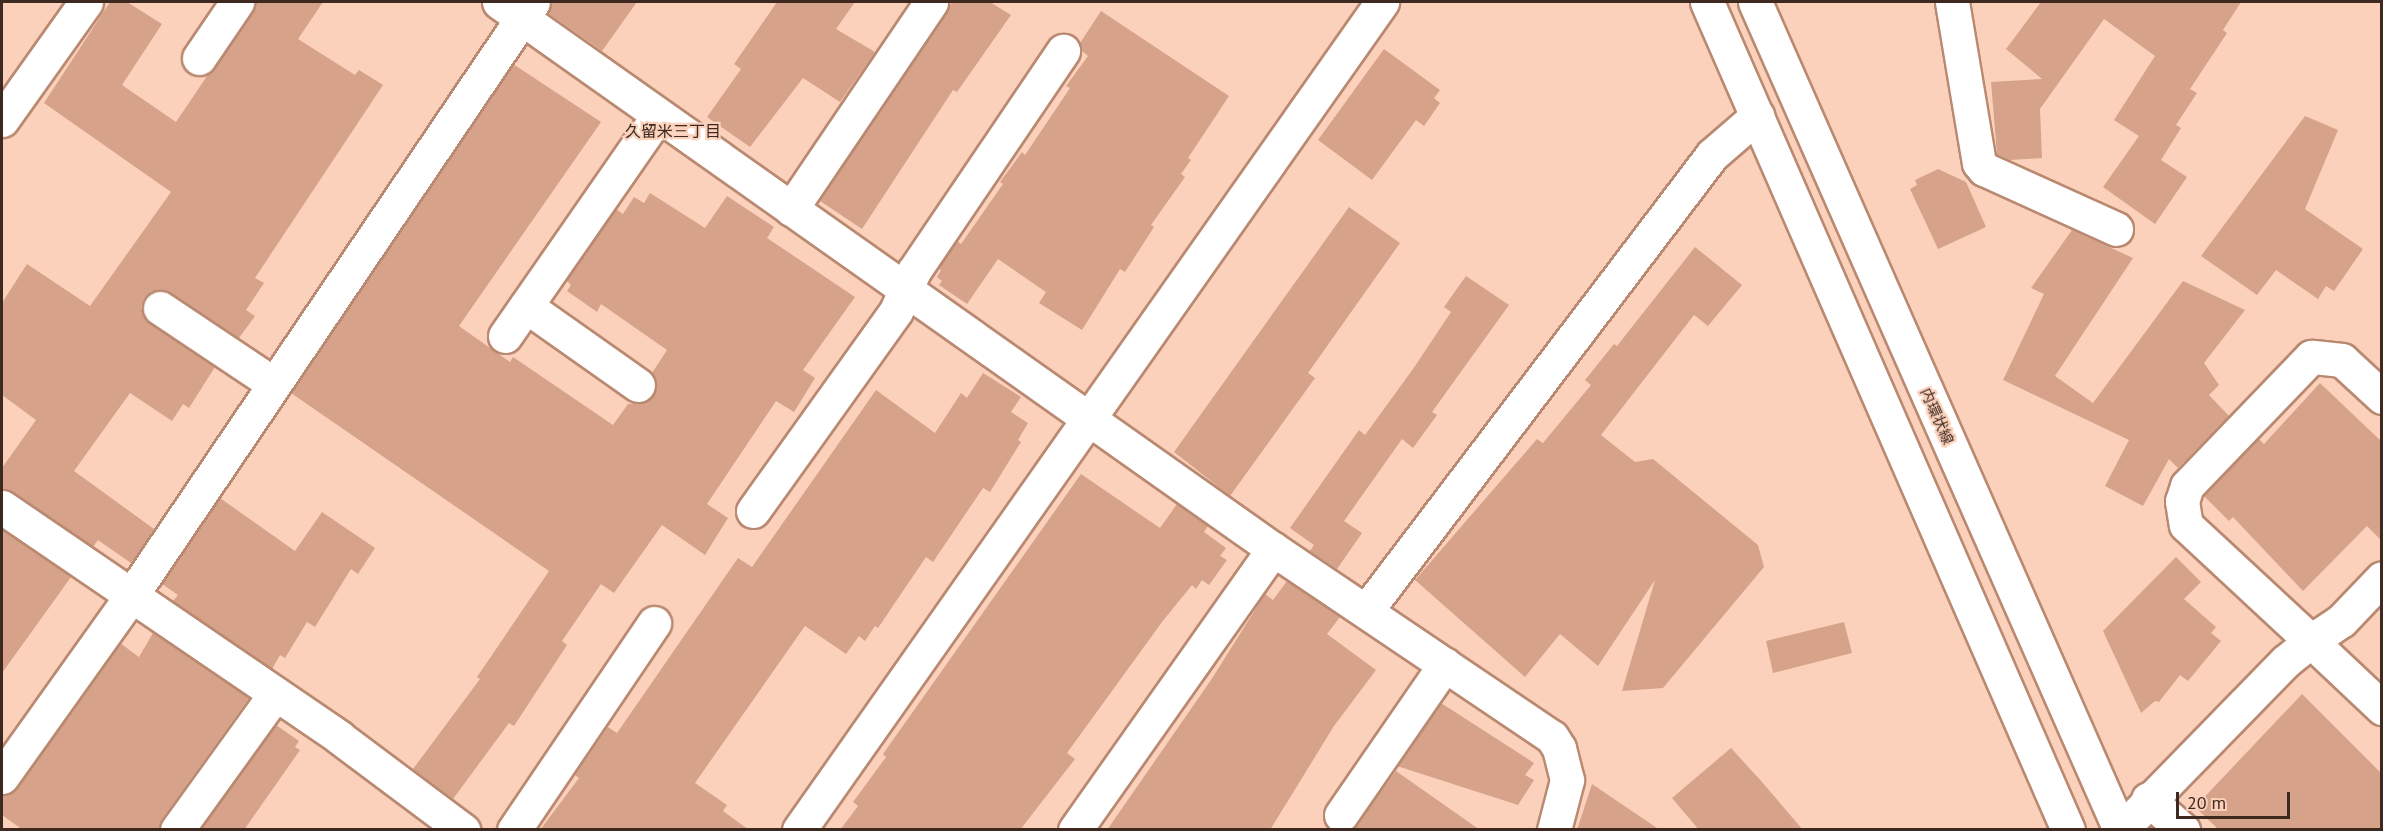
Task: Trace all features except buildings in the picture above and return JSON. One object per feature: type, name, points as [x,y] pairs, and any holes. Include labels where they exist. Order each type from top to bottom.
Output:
[{"type":"street","points":[[2,120],[86,2]]},
{"type":"street","points":[[199,58],[237,2]]},
{"type":"street","points":[[790,209],[931,2]]},
{"type":"street","points":[[1707,2],[2068,830]]},
{"type":"street","name":"内環状線","points":[[1755,2],[2120,830]]},
{"type":"street","points":[[1952,2],[1979,163],[1984,170],[2115,229]]},
{"type":"street","points":[[799,830],[1377,3]]},
{"type":"street","points":[[2,777],[130,596],[274,384],[518,7],[658,116],[1089,416],[1273,549],[1445,664],[1556,743],[1567,780],[1554,830]]},
{"type":"street","points":[[753,511],[896,311],[906,289],[1063,51]]},
{"type":"street","points":[[505,336],[658,116]]},
{"type":"street","points":[[1366,611],[1712,155],[1757,116]]},
{"type":"street","points":[[526,306],[638,385]]},
{"type":"street","points":[[160,308],[274,384]]},
{"type":"street","points":[[2382,397],[2342,360],[2311,357],[2195,477],[2182,501],[2186,525],[2382,708]]},
{"type":"street","points":[[2,507],[275,694],[463,830]]},
{"type":"street","points":[[1075,830],[1273,549]]},
{"type":"street","points":[[2120,830],[2286,661],[2341,621],[2382,578]]},
{"type":"street","points":[[514,830],[654,623]]},
{"type":"street","points":[[1341,814],[1445,664]]},
{"type":"street","points":[[177,830],[275,694]]},
{"type":"street","points":[[2148,799],[2182,830]]},
{"type":"district","name":"久留米三丁目","points":[[673,131]]}]
